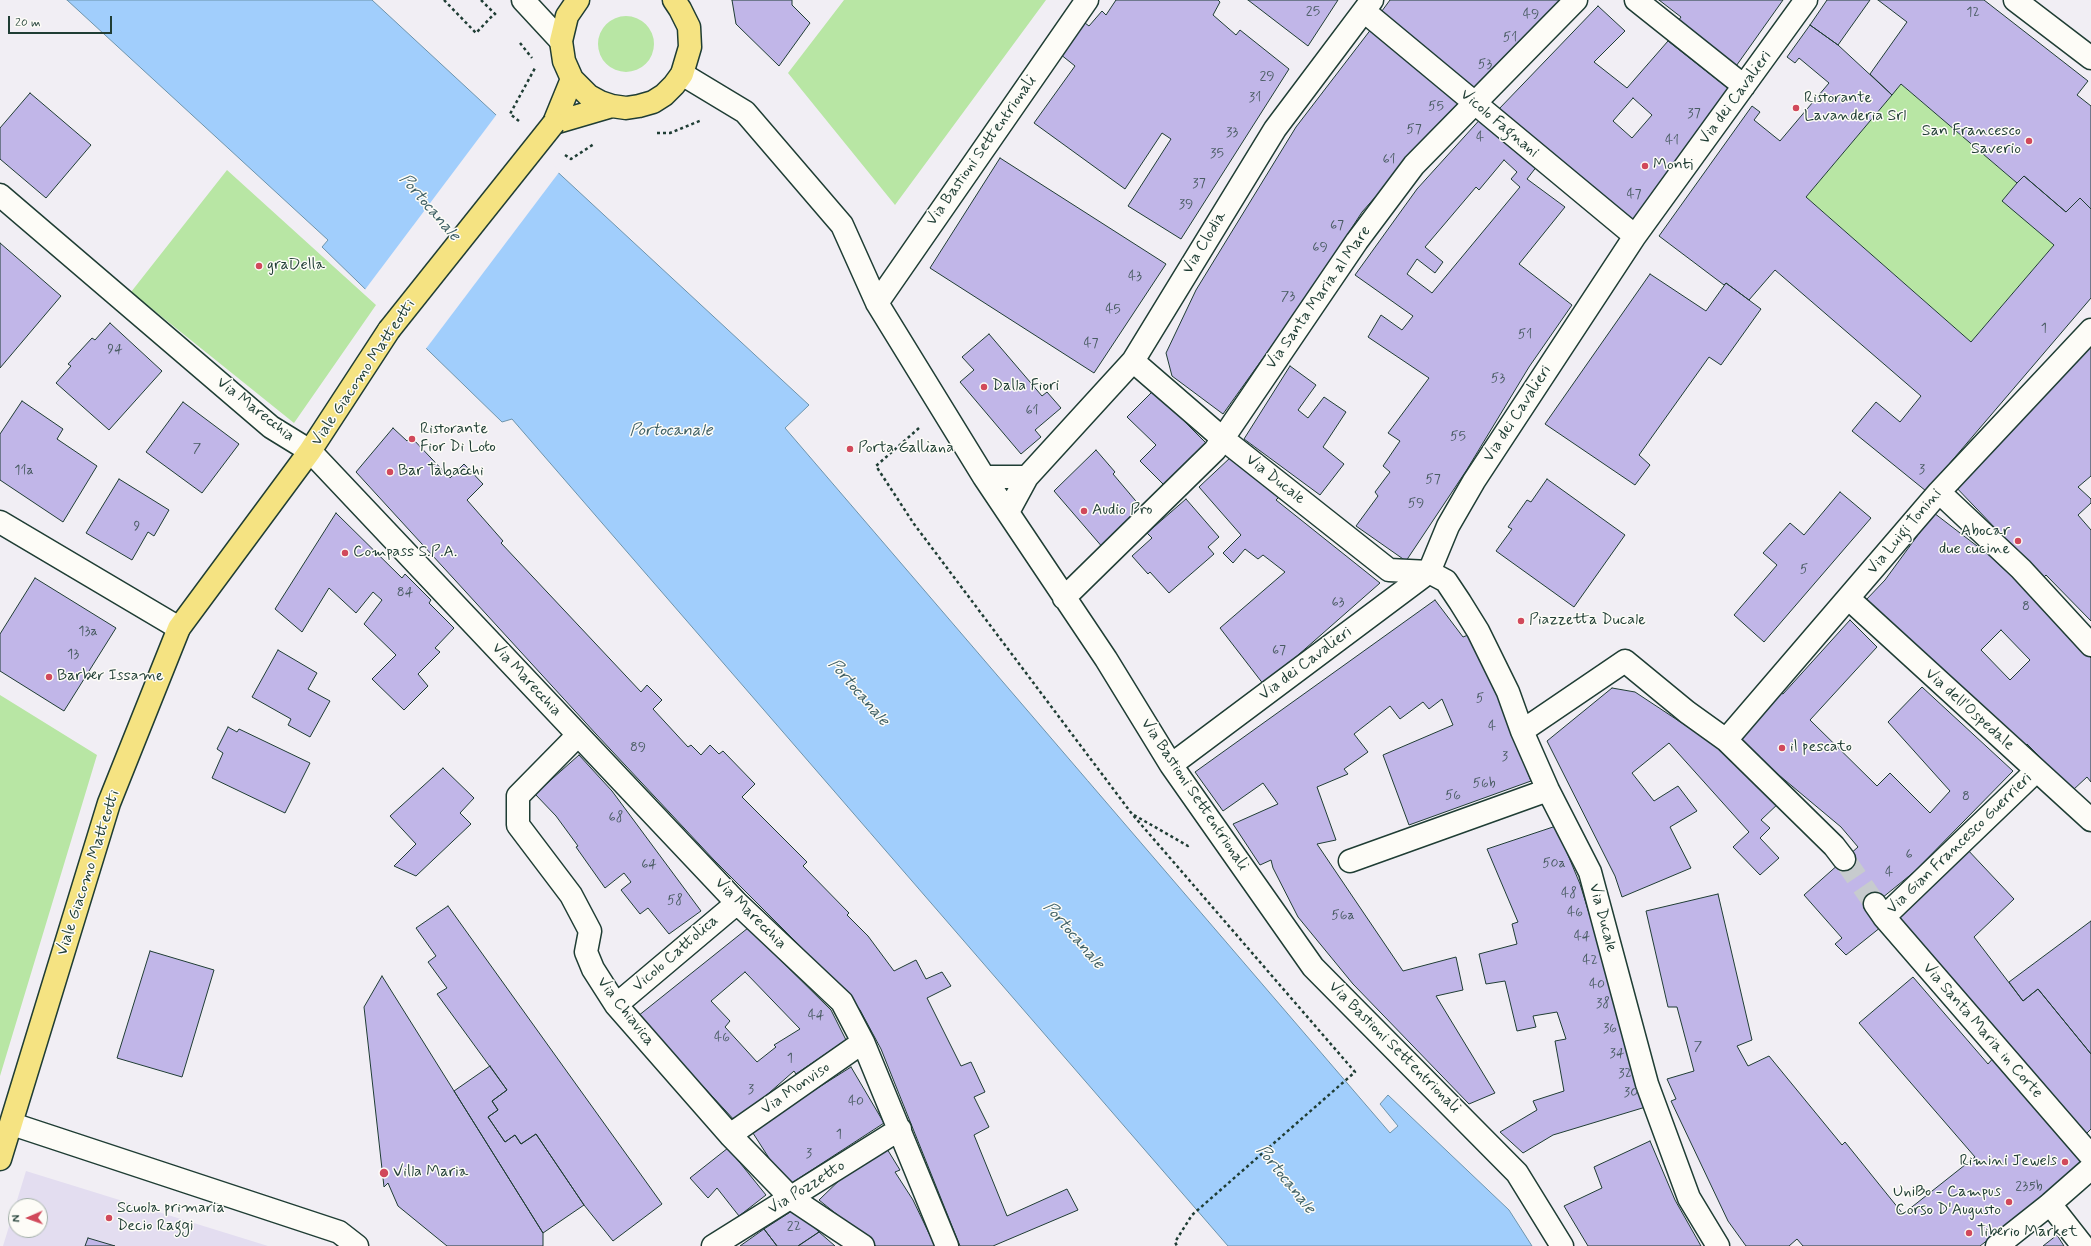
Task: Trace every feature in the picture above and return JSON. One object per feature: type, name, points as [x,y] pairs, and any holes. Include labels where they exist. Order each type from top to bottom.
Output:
[{"type":"main road","points":[[578,0],[567,16],[561,41],[564,60],[572,79],[589,96],[612,106]]},
{"type":"main road","points":[[554,123],[612,106],[639,106],[652,102],[664,95],[682,74],[690,47],[689,27],[678,3]]},
{"type":"main road","name":"Viale Giacomo Matteotti","points":[[0,1159],[12,1124],[109,803],[179,628],[310,451],[389,330],[554,123],[572,79]]},
{"type":"street","points":[[523,0],[561,41]]},
{"type":"street","name":"Via Bastioni Settentrionali","points":[[877,303],[1087,0]]},
{"type":"street","name":"Via Santa Maria al Mare","points":[[1064,598],[1215,450],[1358,241],[1414,164],[1475,104],[1576,0]]},
{"type":"street","points":[[1636,0],[1744,86]]},
{"type":"street","name":"Via dei Cavalieri","points":[[1171,765],[1428,572],[1448,526],[1474,481],[1635,236],[1806,0]]},
{"type":"street","points":[[2015,0],[2091,58]]},
{"type":"street","name":"Vicolo Fagnani","points":[[1368,6],[1475,104],[1635,236]]},
{"type":"street","name":"Via Clodia","points":[[1008,512],[1027,477],[1133,361],[1275,129],[1368,6]]},
{"type":"street","name":"Via Bastioni Settentrionali","points":[[682,74],[745,112],[807,182],[842,225],[877,303],[984,477],[1106,659],[1171,765],[1313,966],[1517,1173],[1562,1246]]},
{"type":"street","name":"Via Marecchia","points":[[0,195],[271,427],[310,451],[736,902],[842,1002],[863,1042],[947,1246]]},
{"type":"street","name":"Via Luigi Tonini","points":[[1726,740],[1939,492],[2091,330]]},
{"type":"street","name":"Via Ducale","points":[[1133,361],[1222,438],[1389,570],[1428,572]]},
{"type":"street","points":[[984,477],[1027,477]]},
{"type":"street","points":[[1939,492],[2020,569],[2091,645]]},
{"type":"street","points":[[0,522],[179,628]]},
{"type":"street","points":[[1350,861],[1548,790],[1522,731],[1508,692],[1478,631],[1446,581],[1428,572]]},
{"type":"street","name":"Via dell'Ospedale","points":[[1848,598],[2091,820]]},
{"type":"street","points":[[1522,731],[1625,661],[1687,712],[1726,740],[1834,846],[1844,859]]},
{"type":"street","name":"Via Chiavica","points":[[578,735],[518,796],[518,825],[571,895],[590,931],[586,952],[593,969],[616,1005],[730,1135],[791,1198],[863,1246]]},
{"type":"street","name":"Via Gian Francesco Guerrieri","points":[[1879,911],[2036,771]]},
{"type":"street","name":"Via Ducale","points":[[1548,790],[1590,872],[1647,1084],[1689,1198],[1718,1246]]},
{"type":"street","name":"Vicolo Cattolica","points":[[616,1005],[736,902]]},
{"type":"street","name":"Via Santa Maria in Corte","points":[[1879,911],[2091,1156]]},
{"type":"street","name":"Via Monviso","points":[[730,1135],[863,1042]]},
{"type":"street","points":[[12,1124],[339,1232],[354,1243]]},
{"type":"street","name":"Via Pozzetto","points":[[712,1246],[900,1129]]},
{"type":"street","points":[[1997,1246],[2050,1204],[2091,1168]]},
{"type":"street","points":[[2050,1204],[2083,1246]]},
{"type":"path","points":[[444,0],[476,33],[495,13]]},
{"type":"path","points":[[481,0],[495,13],[499,19]]},
{"type":"path","points":[[518,42],[537,64],[510,114],[521,122]]},
{"type":"path","points":[[655,133],[670,133],[707,118]]},
{"type":"path","points":[[559,151],[571,159],[596,143]]},
{"type":"path","points":[[922,425],[876,466],[914,524],[1132,814],[1355,1072],[1192,1215],[1175,1242],[1177,1246]]},
{"type":"path","points":[[1132,814],[1188,846],[1194,843]]},
{"type":"shaded area","name":"Scuola primaria Decio Raggi","points":[[26,1171],[268,1246],[3,1246],[8,1230],[8,1238],[48,1238],[48,1198],[18,1198]]},
{"type":"green space","points":[[844,0],[1046,0],[895,205],[788,73]]},
{"type":"green space","points":[[620,16],[632,16],[642,20],[650,28],[654,38],[654,50],[650,60],[642,68],[632,72],[620,72],[610,68],[602,60],[598,50],[598,38],[602,28],[610,20]]},
{"type":"green space","points":[[1901,84],[2017,183],[2003,200],[2054,245],[1971,342],[1806,197]]},
{"type":"green space","points":[[227,170],[376,305],[294,423],[131,292]]},
{"type":"green space","points":[[0,695],[97,755],[0,1076]]},
{"type":"water","name":"Portocanale","points":[[67,0],[372,0],[809,405],[785,428],[1390,1133],[1398,1126],[1380,1104],[1388,1095],[1509,1210],[1532,1246],[1228,1246],[512,419],[502,422],[322,247],[328,240]]},
{"type":"pier","points":[[497,114],[560,171],[425,350],[364,291]]},
{"type":"building","points":[[732,0],[792,0],[792,5],[810,23],[779,66],[736,24]]},
{"type":"building","points":[[1116,0],[1218,0],[1220,2],[1213,15],[1236,35],[1240,30],[1289,69],[1181,239],[1128,206],[1171,139],[1162,133],[1125,189],[1034,123],[1075,66],[1055,50],[1081,20],[1089,26],[1102,11],[1106,15]]},
{"type":"building","points":[[1248,0],[1338,0],[1308,46]]},
{"type":"building","points":[[1390,0],[1568,0],[1478,97],[1379,15]]},
{"type":"building","points":[[1659,0],[1783,0],[1734,69],[1675,25],[1681,17]]},
{"type":"building","points":[[1827,0],[1870,0],[1838,45],[1810,25]]},
{"type":"building","name":"San Francesco Saverio","points":[[1878,0],[1984,0],[2088,81],[2077,95],[2091,106],[2091,209],[2080,198],[2066,212],[2024,176],[2017,183],[1901,84],[1892,95],[1870,74],[1907,22]]},
{"type":"building","points":[[1598,6],[1625,31],[1594,62],[1627,88],[1668,41],[1729,89],[1635,223],[1498,110]],"holes":[[[1633,98],[1652,115],[1632,138],[1613,121]]]},
{"type":"building","points":[[1375,24],[1463,98],[1362,212],[1311,291],[1223,414],[1172,376],[1166,353],[1196,290],[1296,127]]},
{"type":"building","points":[[1810,25],[1838,45],[1892,95],[1806,197],[1971,342],[2054,245],[2002,201],[2017,183],[2024,176],[2066,212],[2080,198],[2091,209],[2091,298],[1926,491],[1852,431],[1876,402],[1900,422],[1921,396],[1775,270],[1749,300],[1726,283],[1724,285],[1659,236],[1752,106],[1760,112],[1754,120],[1780,141],[1829,83],[1799,58],[1795,63],[1787,57]]},
{"type":"building","points":[[30,93],[91,145],[46,198],[0,159],[0,128]]},
{"type":"building","points":[[1484,115],[1541,161],[1527,179],[1565,207],[1519,264],[1572,305],[1529,367],[1466,471],[1406,561],[1356,526],[1378,496],[1375,492],[1390,472],[1383,466],[1400,441],[1388,433],[1429,378],[1368,337],[1381,315],[1402,330],[1413,316],[1355,275],[1417,189]],"holes":[[[1504,160],[1517,172],[1511,179],[1520,187],[1432,293],[1407,274],[1417,259],[1435,273],[1443,262],[1425,247],[1476,187],[1479,190]]]},
{"type":"building","points":[[1000,158],[1166,264],[1094,373],[930,268]]},
{"type":"building","points":[[0,243],[61,296],[0,368]]},
{"type":"building","points":[[1650,274],[1706,311],[1726,283],[1761,309],[1721,365],[1709,357],[1639,455],[1650,465],[1635,485],[1545,424]]},
{"type":"building","points":[[110,323],[162,371],[109,430],[56,383],[71,366],[68,364],[92,338],[95,340]]},
{"type":"building","points":[[989,334],[1042,396],[1047,392],[1061,408],[1035,430],[1041,437],[1021,454],[960,382],[974,370],[962,357]]},
{"type":"building","points":[[2091,345],[2091,476],[2078,487],[2091,499],[2091,503],[2078,515],[2091,530],[2091,621],[2046,575],[2043,578],[1952,483]]},
{"type":"building","points":[[1290,366],[1316,385],[1298,410],[1308,418],[1324,397],[1346,412],[1323,447],[1344,464],[1320,495],[1244,439]]},
{"type":"building","points":[[1156,388],[1184,417],[1182,419],[1211,448],[1169,490],[1140,461],[1156,445],[1127,417]]},
{"type":"building","points":[[22,401],[63,429],[57,439],[97,466],[63,522],[0,480],[0,434]]},
{"type":"building","points":[[183,402],[239,444],[202,493],[146,452]]},
{"type":"building","points":[[393,428],[407,441],[411,437],[450,478],[464,464],[483,484],[467,500],[503,541],[501,543],[641,692],[647,685],[662,700],[653,709],[688,747],[691,745],[701,755],[710,745],[719,754],[723,751],[755,784],[742,797],[807,862],[803,866],[849,913],[847,915],[868,936],[894,971],[916,960],[926,979],[942,972],[951,986],[927,998],[961,1066],[971,1062],[985,1092],[974,1097],[989,1127],[974,1135],[1007,1216],[1067,1189],[1078,1210],[993,1246],[960,1246],[881,1049],[860,1010],[836,982],[714,860],[596,734],[356,472]]},
{"type":"building","points":[[1096,450],[1115,472],[1113,474],[1146,513],[1104,549],[1054,491]]},
{"type":"building","points":[[1231,457],[1279,497],[1276,500],[1380,583],[1264,685],[1220,628],[1285,572],[1263,555],[1258,559],[1245,549],[1233,563],[1223,553],[1241,535],[1199,487]]},
{"type":"building","points":[[119,479],[169,510],[154,536],[148,532],[132,560],[86,533]]},
{"type":"building","points":[[1547,479],[1625,535],[1574,607],[1496,551],[1512,529],[1508,527],[1527,500],[1531,502]]},
{"type":"building","points":[[1840,492],[1871,518],[1764,642],[1734,615],[1777,565],[1763,553],[1790,523],[1804,535]]},
{"type":"building","points":[[1186,499],[1219,537],[1208,547],[1214,554],[1169,593],[1150,572],[1148,574],[1132,556],[1152,538],[1147,533]]},
{"type":"building","points":[[336,513],[402,578],[405,574],[431,600],[429,603],[454,628],[435,648],[440,652],[418,674],[428,686],[404,710],[372,679],[396,655],[364,624],[382,600],[373,592],[356,613],[329,588],[302,632],[275,609]]},
{"type":"building","points":[[1934,513],[1990,556],[2023,587],[2091,658],[2091,782],[2087,777],[2073,790],[2027,744],[2022,749],[1865,601],[1885,580]],"holes":[[[2001,630],[2030,660],[2010,680],[1981,650]]]},
{"type":"building","points":[[35,578],[116,628],[64,711],[0,671],[0,634]]},
{"type":"building","points":[[1435,600],[1463,637],[1468,635],[1488,668],[1531,781],[1409,825],[1383,755],[1453,725],[1442,699],[1429,709],[1423,702],[1400,719],[1390,706],[1354,734],[1368,752],[1344,769],[1348,774],[1317,787],[1336,840],[1317,844],[1403,971],[1456,957],[1463,990],[1436,996],[1495,1093],[1469,1104],[1353,984],[1298,917],[1273,868],[1271,860],[1260,865],[1233,824],[1278,804],[1263,783],[1223,811],[1195,772]]},
{"type":"building","points":[[1850,620],[1877,647],[1810,720],[1877,786],[1890,773],[1930,813],[1950,791],[1888,722],[1922,687],[2013,771],[1914,872],[1866,911],[1881,927],[1846,955],[1835,944],[1842,938],[1804,895],[1858,847],[1841,827],[1737,740],[1781,693],[1783,694]]},
{"type":"building","points":[[278,650],[317,673],[308,689],[330,701],[310,737],[288,725],[291,719],[252,697]]},
{"type":"building","points":[[1612,688],[1635,692],[1741,762],[1781,801],[1761,820],[1770,828],[1760,838],[1779,858],[1760,875],[1733,847],[1749,832],[1669,743],[1632,773],[1654,801],[1678,786],[1697,811],[1670,827],[1691,868],[1622,897],[1615,876],[1547,741]]},
{"type":"building","points":[[228,727],[237,732],[239,729],[310,763],[285,813],[212,778],[223,753],[217,749]]},
{"type":"building","points":[[579,755],[612,791],[701,911],[669,934],[648,908],[640,914],[621,890],[631,882],[624,873],[605,888],[576,847],[578,846],[556,816],[535,794]]},
{"type":"building","points":[[443,768],[474,798],[460,813],[471,824],[416,876],[394,866],[416,844],[390,816]]},
{"type":"building","points":[[1556,826],[1580,884],[1649,1106],[1553,1135],[1523,1153],[1500,1132],[1537,1110],[1533,1101],[1564,1091],[1555,1041],[1566,1039],[1557,1012],[1533,1016],[1536,1027],[1517,1031],[1505,981],[1486,984],[1479,954],[1517,944],[1512,924],[1518,922],[1487,849]]},
{"type":"building","points":[[1966,848],[2014,899],[1974,937],[2023,1001],[2038,989],[2091,1054],[2091,1129],[2083,1137],[1894,916]]},
{"type":"building","points":[[1718,894],[1752,1040],[1737,1046],[1748,1066],[1769,1056],[1842,1145],[1845,1142],[1903,1214],[1975,1157],[1859,1023],[1913,977],[1988,1064],[1995,1056],[2087,1163],[1980,1246],[1803,1246],[1797,1239],[1789,1246],[1746,1246],[1728,1221],[1671,1101],[1676,1099],[1667,1079],[1694,1071],[1677,1007],[1668,1007],[1646,911]]},
{"type":"building","points":[[448,906],[662,1204],[613,1241],[584,1205],[536,1134],[521,1144],[515,1135],[505,1142],[488,1117],[498,1110],[492,1101],[507,1090],[437,994],[447,988],[428,962],[436,956],[416,928]]},
{"type":"building","points":[[2091,921],[2091,1054],[2038,989],[2023,1001],[2009,982]]},
{"type":"building","points":[[748,928],[831,1010],[846,1040],[796,1074],[794,1071],[736,1122],[638,1016]],"holes":[[[745,972],[800,1029],[774,1045],[776,1047],[757,1062],[725,1027],[730,1021],[711,1001]]]},
{"type":"building","points":[[150,951],[214,970],[182,1077],[117,1058]]},
{"type":"building","points":[[382,976],[543,1233],[543,1246],[447,1246],[398,1206],[388,1183],[384,1187],[364,1007]]},
{"type":"building","points":[[490,1066],[507,1090],[492,1101],[498,1110],[488,1117],[505,1142],[515,1135],[521,1144],[536,1134],[584,1205],[543,1233],[454,1091]]},
{"type":"building","points":[[851,1067],[884,1123],[787,1186],[751,1130]]},
{"type":"building","points":[[1650,1141],[1675,1200],[1701,1246],[1588,1246],[1564,1206],[1602,1188],[1594,1167]]},
{"type":"building","points":[[884,1144],[900,1170],[895,1172],[913,1200],[935,1246],[876,1246],[819,1200],[851,1169]]},
{"type":"building","points":[[728,1148],[766,1195],[739,1216],[717,1188],[708,1198],[690,1178]]},
{"type":"building","points":[[795,1209],[819,1232],[798,1246],[777,1246],[764,1229]]},
{"type":"building","points":[[764,1229],[777,1246],[740,1246]]},
{"type":"building","points":[[819,1232],[835,1246],[798,1246]]},
{"type":"building","points":[[2057,1235],[2064,1246],[2043,1246]]},
{"type":"building","points":[[88,1238],[115,1246],[85,1246]]},
{"type":"tunnel","points":[[1844,859],[1875,904]]},
{"type":"place","name":"Ristorante Lavanderia Srl","points":[[1796,108]]},
{"type":"place","name":"San Francesco Saverio","points":[[2029,141]]},
{"type":"place","name":"Monti","points":[[1645,166]]},
{"type":"place","name":"graDella","points":[[259,266]]},
{"type":"place","name":"Dalla Fiori","points":[[984,387]]},
{"type":"place","name":"Ristorante Fior Di Loto","points":[[412,439]]},
{"type":"place","name":"Porta Galliana","points":[[850,449]]},
{"type":"place","name":"Bar Tabacchi","points":[[390,472]]},
{"type":"place","name":"Audio Pro","points":[[1084,511]]},
{"type":"place","name":"Abocar due cucine","points":[[2018,541]]},
{"type":"place","name":"Compass S.P.A.","points":[[345,553]]},
{"type":"place","name":"Piazzetta Ducale","points":[[1521,621]]},
{"type":"place","name":"Barber Issame","points":[[49,677]]},
{"type":"place","name":"il pescato","points":[[1782,748]]},
{"type":"place","name":"Rimini Jewels","points":[[2065,1162]]},
{"type":"place","name":"Villa Maria","points":[[384,1173]]},
{"type":"place","name":"UniBo - Campus Corso D'Augusto","points":[[2009,1202]]},
{"type":"place","name":"Scuola primaria Decio Raggi","points":[[109,1218]]},
{"type":"place","name":"Tiberio Market","points":[[1969,1233]]}]
